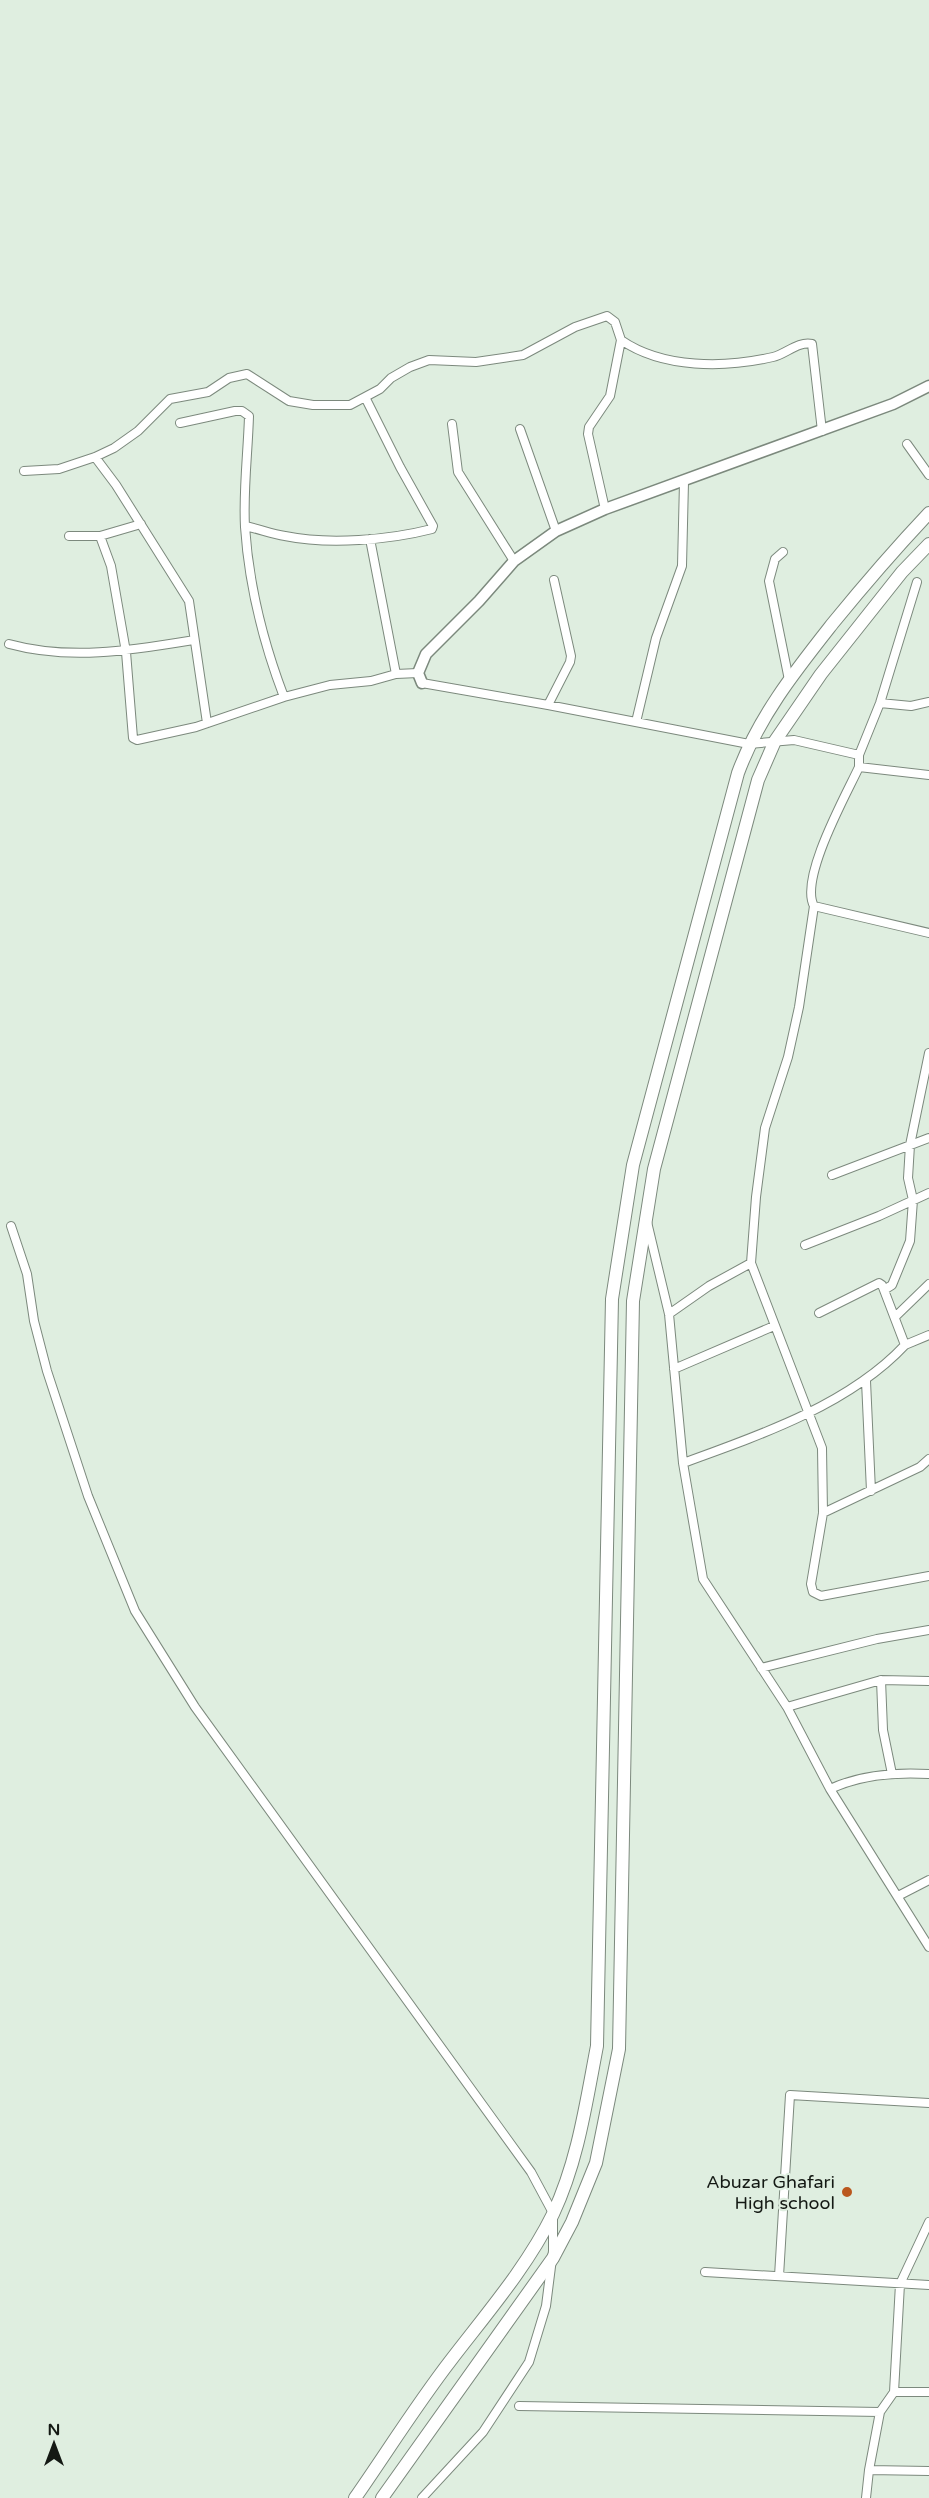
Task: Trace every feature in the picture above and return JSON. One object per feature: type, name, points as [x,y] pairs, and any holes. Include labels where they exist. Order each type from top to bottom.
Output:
[{"type":"main road","points":[[354,2498],[450,2362],[498,2301],[531,2252],[553,2213],[574,2157],[597,2046],[612,1299],[633,1165],[738,772],[749,744],[789,680],[887,557],[929,513]]},
{"type":"main road","points":[[382,2498],[553,2258],[572,2222],[596,2163],[619,2049],[633,1312],[654,1169],[758,780],[775,741],[821,674],[902,572],[929,543]]},
{"type":"street","points":[[24,471],[59,470],[95,458],[138,431],[170,399],[208,392],[229,378],[247,374],[289,401],[313,405],[350,405],[380,389],[400,373],[429,360],[476,362],[523,355],[575,327],[607,316],[615,322],[621,340],[610,396],[588,434],[606,508]]},
{"type":"street","points":[[621,340],[635,350],[678,361],[720,364],[775,357],[805,343],[812,344],[822,431]]},
{"type":"street","points":[[420,678],[426,654],[479,602],[514,561],[556,531],[606,508],[684,482],[893,404],[929,386]]},
{"type":"street","points":[[245,526],[287,537],[333,540],[370,539],[432,529],[433,526],[399,467],[365,397]]},
{"type":"street","points":[[180,423],[235,411],[242,411],[249,416],[245,526],[255,602],[266,651],[284,697]]},
{"type":"street","points":[[452,424],[458,472],[514,561]]},
{"type":"street","points":[[520,429],[556,531]]},
{"type":"street","points":[[907,444],[929,475]]},
{"type":"street","points":[[95,458],[117,485],[189,601],[207,723]]},
{"type":"street","points":[[636,723],[654,646],[682,566],[684,482]]},
{"type":"street","points":[[69,536],[100,536],[141,524]]},
{"type":"street","points":[[100,536],[111,566],[126,652],[130,734],[137,740],[207,723],[284,697],[330,685],[371,681],[396,674],[749,744],[794,741],[859,755]]},
{"type":"street","points":[[370,539],[396,674]]},
{"type":"street","points":[[783,552],[775,559],[769,580],[789,680]]},
{"type":"street","points":[[548,705],[571,656],[554,580]]},
{"type":"street","points":[[917,582],[880,703],[859,755],[859,767],[817,858],[812,878],[810,899],[814,906],[799,1007],[788,1057],[765,1128],[756,1197],[752,1263],[822,1448],[823,1513],[811,1584],[813,1592],[821,1596],[929,1576]]},
{"type":"street","points":[[9,644],[24,648],[87,654],[126,652],[194,640]]},
{"type":"street","points":[[880,703],[911,706],[929,702]]},
{"type":"street","points":[[859,767],[929,775]]},
{"type":"street","points":[[814,906],[929,933]]},
{"type":"street","points":[[884,1290],[892,1284],[910,1241],[913,1200],[908,1178],[910,1145],[929,1053]]},
{"type":"street","points":[[832,1175],[929,1138]]},
{"type":"street","points":[[805,1245],[879,1216],[929,1193]]},
{"type":"street","points":[[647,1221],[669,1314],[683,1464],[703,1579],[787,1707],[830,1789],[929,1947]]},
{"type":"street","points":[[11,1226],[27,1274],[34,1321],[47,1371],[88,1496],[135,1611],[195,1707],[531,2172],[553,2213],[553,2258],[546,2306],[529,2362],[483,2432],[422,2498]]},
{"type":"street","points":[[669,1314],[709,1286],[752,1263]]},
{"type":"street","points":[[819,1313],[879,1283],[884,1290],[905,1345]]},
{"type":"street","points":[[895,1317],[929,1284]]},
{"type":"street","points":[[674,1369],[774,1326]]},
{"type":"street","points":[[683,1464],[777,1429],[866,1381],[905,1345],[929,1335]]},
{"type":"street","points":[[866,1381],[871,1491]]},
{"type":"street","points":[[823,1513],[920,1467],[929,1459]]},
{"type":"street","points":[[761,1668],[855,1644],[929,1630]]},
{"type":"street","points":[[787,1707],[882,1680],[929,1682]]},
{"type":"street","points":[[882,1680],[883,1730],[892,1774]]},
{"type":"street","points":[[830,1789],[845,1782],[892,1774],[929,1774]]},
{"type":"street","points":[[898,1896],[929,1880]]},
{"type":"street","points":[[779,2276],[790,2095],[929,2103]]},
{"type":"street","points":[[866,2498],[880,2412],[894,2392],[900,2284],[929,2222]]},
{"type":"street","points":[[705,2272],[929,2285]]},
{"type":"street","points":[[894,2392],[929,2392]]},
{"type":"street","points":[[519,2406],[880,2412]]},
{"type":"street","points":[[869,2470],[929,2471]]},
{"type":"place","name":"Abuzar Ghafari High school","points":[[847,2192]]}]
